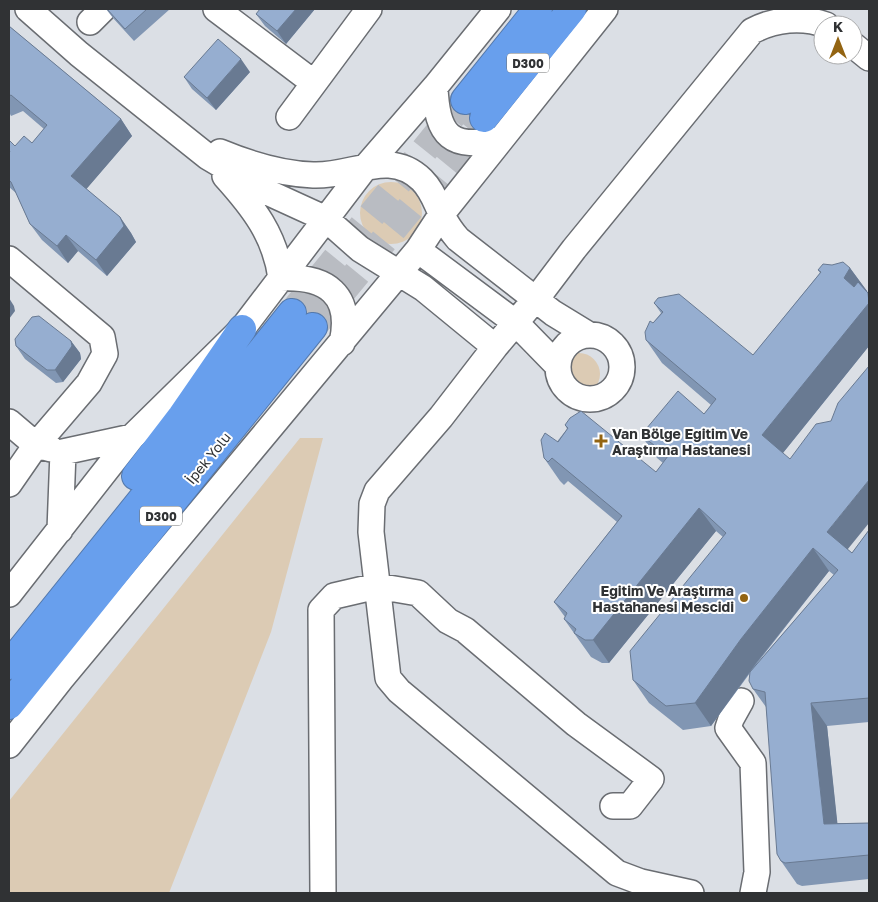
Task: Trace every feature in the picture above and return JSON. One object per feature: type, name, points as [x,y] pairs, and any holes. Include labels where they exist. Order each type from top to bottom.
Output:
[{"type":"highway","name":"D300","points":[[538,9],[474,109],[572,9]]},
{"type":"highway","name":"İpek Yolu","points":[[9,665],[302,320],[9,705]]},
{"type":"highway","points":[[9,642],[182,416],[242,329]]},
{"type":"street","points":[[28,9],[79,54],[208,157],[266,192],[326,219],[360,249],[423,288],[494,347]]},
{"type":"street","points":[[289,117],[368,9]]},
{"type":"street","points":[[9,594],[132,437],[242,329],[364,169],[435,87],[498,9]]},
{"type":"street","points":[[9,745],[61,679],[418,250],[442,215],[606,9]]},
{"type":"street","points":[[228,19],[314,83]]},
{"type":"street","points":[[691,893],[641,882],[617,873],[399,691],[388,678],[371,532],[372,504],[377,491],[441,417],[494,347],[516,323],[534,299],[544,290],[574,249],[752,31],[764,25],[791,20],[813,22]]},
{"type":"street","points":[[435,87],[436,110],[441,125],[452,137],[466,143],[482,144],[501,140]]},
{"type":"street","points":[[179,134],[230,156],[293,173],[334,174],[364,169],[379,164],[404,168],[422,180],[432,192],[442,215],[458,239],[568,324],[589,335]]},
{"type":"street","points":[[208,157],[250,203],[262,221],[273,241],[281,278]]},
{"type":"street","points":[[418,250],[516,323],[557,365],[562,385],[579,398],[602,397],[611,391],[618,382],[622,372],[622,360],[618,350],[610,341],[601,336],[576,337],[564,346],[557,365]]},
{"type":"street","points":[[9,259],[102,337],[105,354],[89,383],[36,446],[9,484]]},
{"type":"street","points":[[281,278],[300,277],[316,280],[330,288],[341,302],[345,314],[342,342]]},
{"type":"street","points":[[9,422],[36,446],[63,452],[132,437]]},
{"type":"street","points":[[60,530],[63,452]]},
{"type":"street","points":[[323,893],[321,610],[334,596],[376,586],[418,593],[448,621],[465,630],[569,718],[651,779],[630,806],[613,806]]},
{"type":"street","points":[[741,700],[728,728],[753,763],[757,872],[754,893]]},
{"type":"shaded area","points":[[385,182],[397,182],[413,191],[420,201],[422,213],[420,225],[413,235],[397,244],[385,244],[374,239],[365,230],[360,219],[360,207],[365,196],[374,187]]},
{"type":"shaded area","points":[[583,353],[591,356],[597,362],[600,374],[597,386],[591,392],[575,395],[567,392],[561,386],[558,370],[561,362],[567,356]]},
{"type":"shaded area","points":[[300,438],[323,438],[271,632],[169,893],[9,893],[9,801]]},
{"type":"building","points":[[107,9],[147,9],[125,29]]},
{"type":"building","points":[[260,9],[296,9],[277,31],[256,14]]},
{"type":"building","points":[[9,26],[121,119],[71,176],[120,217],[124,226],[96,260],[66,235],[57,246],[30,224],[9,180],[9,140],[15,146],[24,136],[32,143],[47,125],[11,95],[9,96]]},
{"type":"building","points":[[218,39],[241,59],[207,98],[184,77]]},
{"type":"building","points":[[843,262],[850,268],[844,278],[854,287],[858,282],[868,293],[869,303],[762,435],[790,459],[816,424],[831,421],[838,403],[869,366],[869,480],[827,532],[852,553],[869,530],[869,698],[811,703],[824,824],[869,823],[869,855],[785,863],[781,861],[777,854],[765,692],[753,689],[749,681],[750,672],[838,570],[813,548],[741,639],[695,703],[666,706],[633,680],[630,651],[726,533],[699,508],[593,640],[585,640],[574,633],[576,629],[564,619],[567,613],[554,602],[622,516],[552,458],[548,462],[544,458],[541,440],[545,433],[558,442],[568,428],[565,425],[570,418],[581,411],[656,472],[668,456],[641,435],[678,391],[704,414],[716,399],[646,340],[645,332],[650,321],[653,323],[663,312],[654,303],[658,298],[679,294],[753,355],[821,272],[818,270],[823,264],[832,265]]},
{"type":"building","points":[[39,316],[71,341],[72,346],[55,370],[47,370],[16,346],[15,339],[32,317]]},
{"type":"tunnel","points":[[292,313],[465,100]]},
{"type":"tunnel","points":[[313,327],[484,118]]},
{"type":"place","name":"Van Bölge Eğitim Ve Araştırma Hastanesi","points":[[601,441]]},
{"type":"place","name":"Eğitim Ve Araştırma Hastahanesi Mescidi","points":[[744,598]]}]
